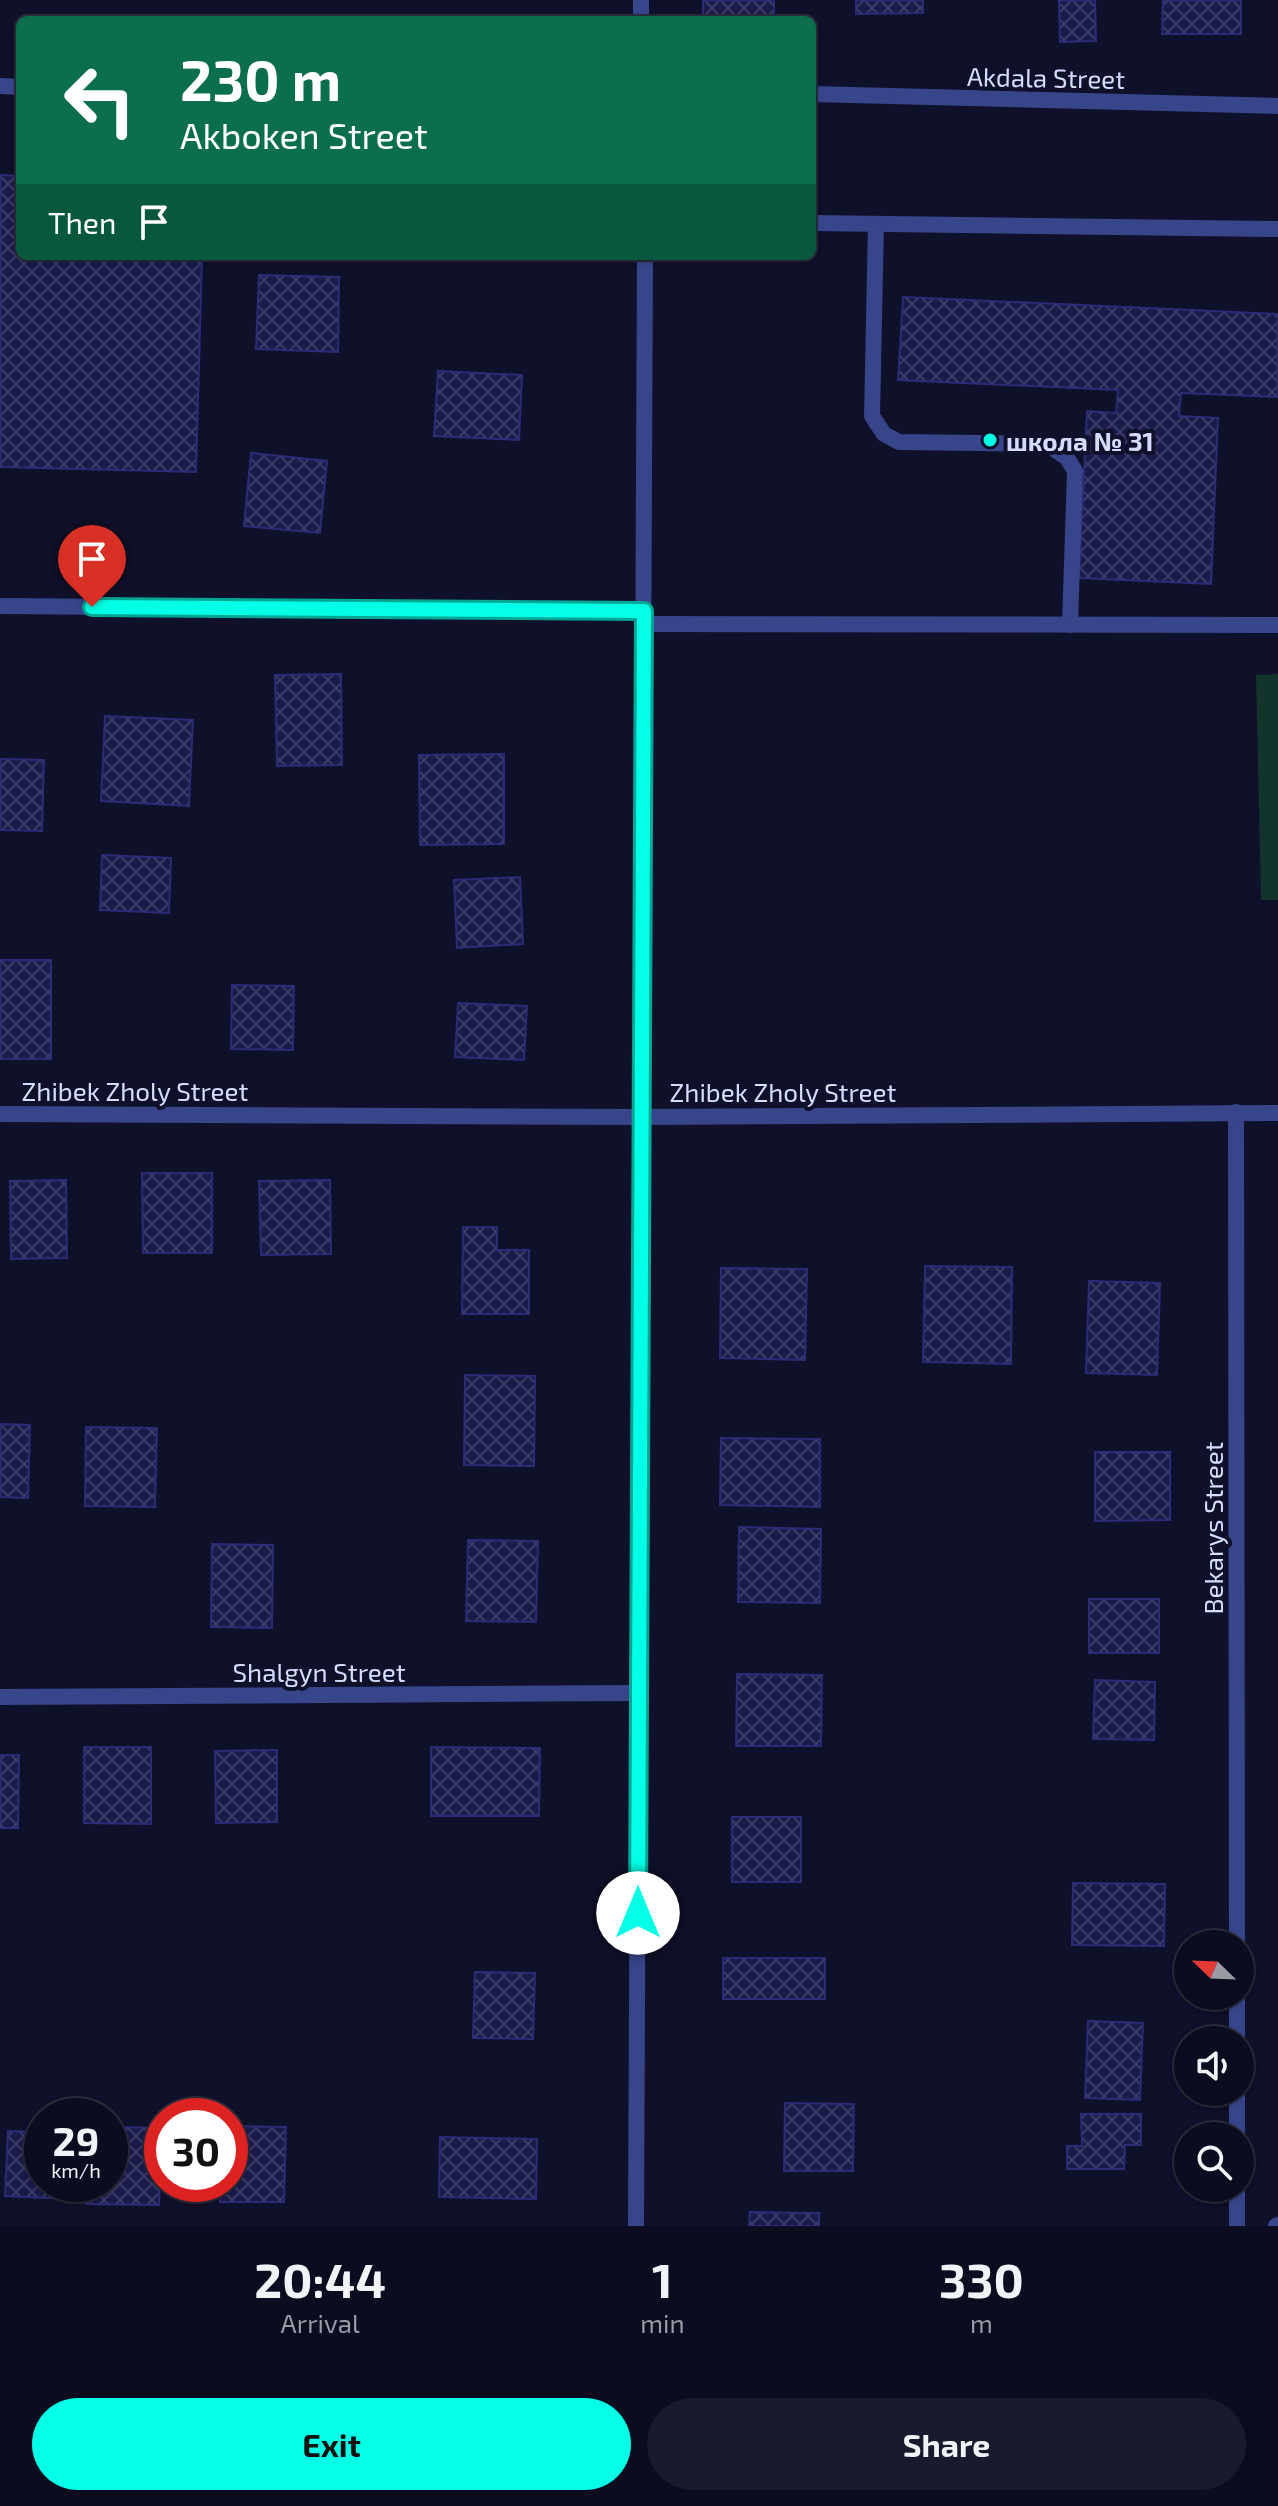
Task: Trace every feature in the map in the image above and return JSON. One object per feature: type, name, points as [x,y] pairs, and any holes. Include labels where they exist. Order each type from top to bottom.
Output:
[{"type":"street","name":"Akdala Street","points":[[816,94],[1278,106]]},
{"type":"street","points":[[816,223],[1278,229]]},
{"type":"street","points":[[876,224],[872,416],[884,434],[899,442],[1047,444],[1067,458],[1075,471],[1070,625]]},
{"type":"street","points":[[636,2226],[645,260]]},
{"type":"street","points":[[0,606],[1070,625],[1278,625]]},
{"type":"street","name":"Bekarys Street","points":[[1236,1112],[1237,1930]]},
{"type":"street","name":"Zhibek Zholy Street","points":[[0,1114],[641,1117],[1278,1113]]},
{"type":"street","name":"Shalgyn Street","points":[[0,1697],[638,1693]]},
{"type":"street","points":[[1237,2202],[1237,2226]]},
{"type":"green space","points":[[1278,674],[1278,900],[1261,900],[1256,675]]},
{"type":"building","points":[[703,0],[774,0],[774,16],[703,16]]},
{"type":"building","points":[[856,0],[923,0],[923,13],[856,14]]},
{"type":"building","points":[[1059,0],[1095,0],[1096,41],[1060,42]]},
{"type":"building","points":[[1163,0],[1241,0],[1241,34],[1162,34]]},
{"type":"building","points":[[0,175],[16,176],[16,260],[202,260],[196,472],[0,467]]},
{"type":"building","points":[[259,275],[339,277],[338,352],[256,349]]},
{"type":"building","points":[[903,297],[1278,314],[1278,397],[1181,393],[1179,416],[1218,418],[1211,584],[1079,578],[1087,411],[1116,413],[1118,390],[898,380]]},
{"type":"building","points":[[438,371],[522,375],[519,440],[434,436]]},
{"type":"building","points":[[251,453],[327,461],[320,533],[244,526]]},
{"type":"building","points":[[341,674],[342,765],[277,766],[275,675]]},
{"type":"building","points":[[105,716],[193,720],[189,806],[101,801]]},
{"type":"building","points":[[504,754],[504,844],[420,845],[419,755]]},
{"type":"building","points":[[0,759],[44,760],[42,831],[0,830]]},
{"type":"building","points":[[102,855],[171,858],[169,913],[100,910]]},
{"type":"building","points":[[520,877],[523,944],[457,948],[454,880]]},
{"type":"building","points":[[0,960],[51,960],[51,1059],[0,1059]]},
{"type":"building","points":[[232,985],[294,986],[293,1050],[231,1049]]},
{"type":"building","points":[[458,1003],[527,1006],[524,1060],[455,1057]]},
{"type":"building","points":[[142,1173],[212,1173],[212,1253],[143,1253]]},
{"type":"building","points":[[66,1180],[67,1258],[11,1259],[10,1181]]},
{"type":"building","points":[[330,1180],[331,1254],[261,1255],[259,1181]]},
{"type":"building","points":[[463,1227],[497,1227],[497,1250],[529,1250],[529,1314],[462,1314]]},
{"type":"building","points":[[925,1266],[1012,1267],[1011,1364],[923,1362]]},
{"type":"building","points":[[721,1268],[807,1269],[805,1360],[720,1358]]},
{"type":"building","points":[[1089,1281],[1160,1283],[1157,1375],[1086,1373]]},
{"type":"building","points":[[465,1375],[535,1376],[534,1466],[464,1465]]},
{"type":"building","points":[[0,1424],[30,1425],[28,1498],[0,1497]]},
{"type":"building","points":[[86,1427],[157,1428],[155,1507],[85,1506]]},
{"type":"building","points":[[721,1438],[820,1439],[820,1507],[720,1505]]},
{"type":"building","points":[[1095,1452],[1170,1452],[1170,1520],[1095,1521]]},
{"type":"building","points":[[739,1527],[821,1529],[820,1603],[738,1602]]},
{"type":"building","points":[[468,1540],[538,1541],[536,1622],[466,1621]]},
{"type":"building","points":[[212,1544],[273,1545],[272,1628],[211,1627]]},
{"type":"building","points":[[1089,1599],[1159,1599],[1159,1653],[1089,1653]]},
{"type":"building","points":[[737,1674],[822,1675],[821,1746],[736,1746]]},
{"type":"building","points":[[1095,1680],[1155,1682],[1154,1740],[1093,1739]]},
{"type":"building","points":[[84,1747],[151,1747],[151,1824],[84,1823]]},
{"type":"building","points":[[431,1747],[540,1748],[539,1816],[431,1816]]},
{"type":"building","points":[[277,1750],[277,1822],[216,1823],[215,1751]]},
{"type":"building","points":[[0,1755],[19,1755],[18,1828],[0,1828]]},
{"type":"building","points":[[732,1817],[801,1817],[801,1882],[732,1882]]},
{"type":"building","points":[[1073,1883],[1165,1884],[1164,1946],[1072,1945]]},
{"type":"building","points":[[723,1958],[825,1958],[825,1999],[723,1999]]},
{"type":"building","points":[[475,1972],[535,1973],[533,2039],[473,2038]]},
{"type":"building","points":[[1088,2021],[1143,2023],[1140,2100],[1085,2098]]},
{"type":"building","points":[[785,2103],[854,2104],[853,2171],[784,2171]]},
{"type":"building","points":[[1081,2114],[1141,2114],[1141,2145],[1125,2145],[1124,2169],[1067,2169],[1067,2146],[1082,2146]]},
{"type":"building","points":[[248,2126],[286,2127],[284,2202],[248,2202]]},
{"type":"building","points":[[128,2127],[144,2128],[144,2202],[159,2202],[159,2205],[86,2204],[128,2202]]},
{"type":"building","points":[[8,2131],[24,2131],[24,2197],[5,2196]]},
{"type":"building","points":[[440,2137],[537,2139],[536,2199],[439,2197]]},
{"type":"building","points":[[750,2212],[819,2213],[819,2226],[749,2226]]},
{"type":"place","name":"школа № 31","points":[[990,440]]},
{"type":"route","points":[[92,607],[644,611],[638,1913]]}]
